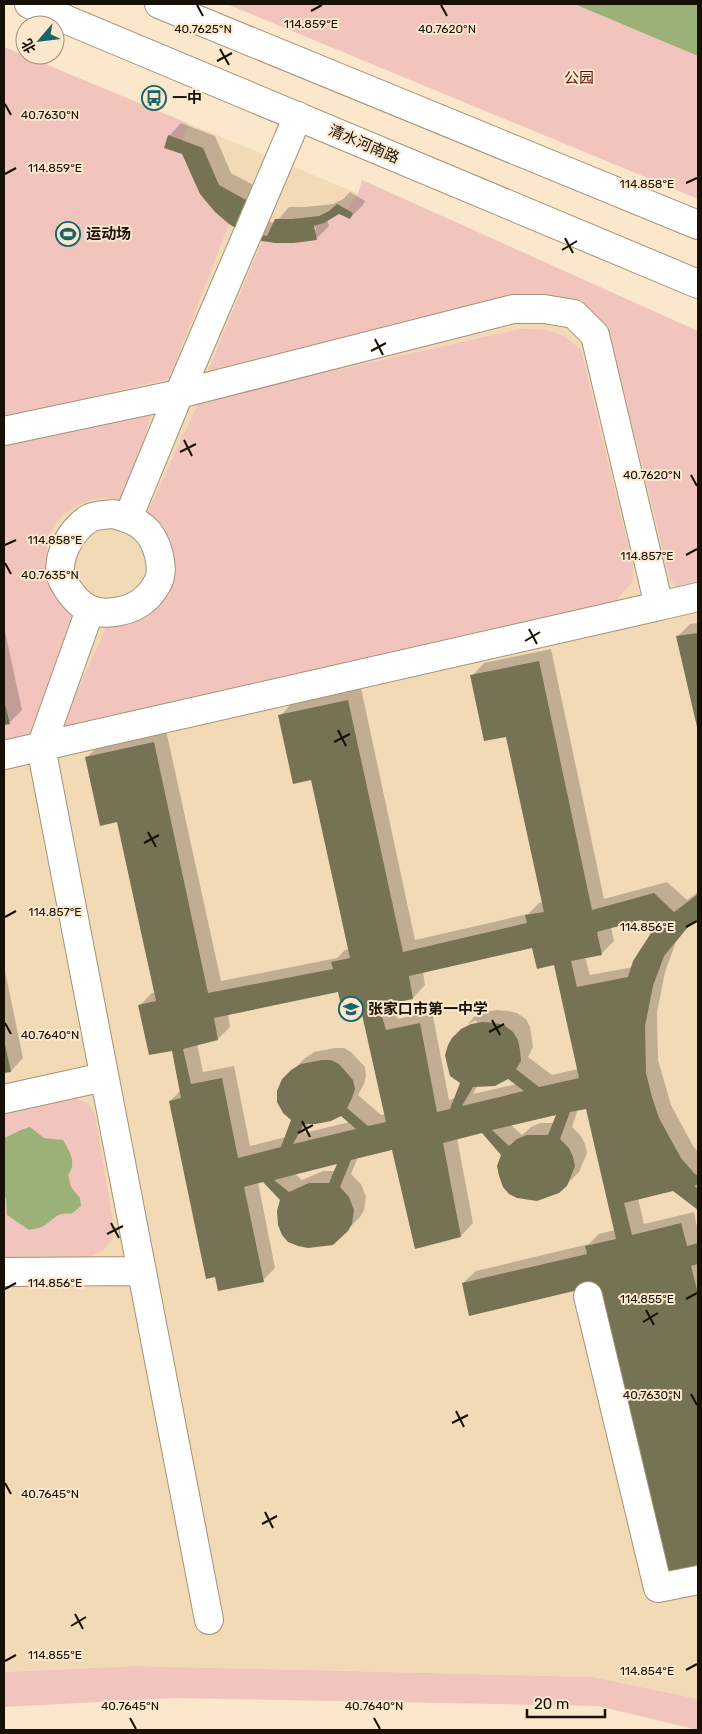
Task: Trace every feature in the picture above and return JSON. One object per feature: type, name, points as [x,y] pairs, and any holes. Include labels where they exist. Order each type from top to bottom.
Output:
[{"type":"main road","name":"清水河南路","points":[[29,4],[698,284]]},
{"type":"main road","points":[[159,4],[698,225]]},
{"type":"main road","points":[[128,518],[298,116]]},
{"type":"main road","points":[[4,431],[179,394],[513,309],[544,309],[574,314],[595,335],[659,606]]},
{"type":"main road","points":[[113,514],[128,518],[144,528],[156,544],[160,565],[158,582],[145,600],[126,610],[105,612],[90,610],[75,599],[62,582],[60,564],[64,549],[75,530],[91,518],[113,514]]},
{"type":"main road","points":[[4,755],[698,597]]},
{"type":"main road","points":[[90,610],[41,747],[209,1620]]},
{"type":"main road","points":[[4,1099],[104,1077]]},
{"type":"main road","points":[[4,1272],[142,1271]]},
{"type":"main road","points":[[588,1296],[658,1588],[698,1580]]},
{"type":"shaded area","points":[[574,4],[698,4],[698,56]]},
{"type":"shaded area","name":"张家口市第一中学","points":[[4,47],[15,52],[15,65],[47,65],[371,199],[698,351],[698,1699],[593,1677],[136,1666],[4,1672]]},
{"type":"shaded area","points":[[30,1127],[44,1138],[63,1140],[72,1158],[71,1171],[68,1175],[71,1187],[80,1198],[81,1206],[71,1214],[57,1216],[43,1226],[29,1230],[7,1215],[4,1194],[4,1138]]},
{"type":"green space","name":"公园","points":[[227,4],[574,4],[698,56],[698,199]]},
{"type":"green space","name":"运动场","points":[[4,47],[15,52],[15,65],[47,65],[189,124],[182,141],[168,135],[164,148],[182,154],[206,200],[229,224],[169,379],[4,417]]},
{"type":"green space","points":[[362,180],[698,331],[698,586],[678,588],[670,580],[618,367],[599,320],[580,308],[544,296],[515,297],[207,373],[262,241],[294,243],[317,240],[314,226],[324,223],[339,214],[350,219],[353,213],[347,210],[358,194]]},
{"type":"green space","points":[[520,329],[539,329],[560,334],[581,350],[633,565],[633,581],[614,603],[59,730],[108,624],[157,603],[147,514],[199,401]]},
{"type":"green space","points":[[153,410],[125,501],[105,498],[86,502],[62,516],[53,528],[48,543],[49,574],[63,604],[73,616],[31,735],[4,740],[4,725],[10,724],[4,696],[4,443]]},
{"type":"green space","points":[[73,1098],[88,1103],[95,1115],[112,1215],[113,1239],[103,1250],[88,1258],[4,1259],[4,1112]]},
{"type":"green space","points":[[136,1666],[593,1677],[698,1699],[698,1730],[598,1706],[174,1698],[4,1707],[4,1672]]},
{"type":"building","points":[[168,135],[203,148],[219,185],[246,200],[236,223],[252,233],[267,236],[275,219],[319,216],[337,204],[353,213],[350,219],[339,214],[324,223],[314,226],[317,240],[275,243],[262,241],[247,235],[229,224],[215,212],[200,194],[182,154],[164,148]]},
{"type":"building","points":[[698,633],[698,727],[697,727],[676,636]]},
{"type":"building","points":[[539,661],[592,910],[654,893],[674,912],[698,894],[698,919],[687,928],[664,956],[653,986],[645,1026],[646,1073],[652,1097],[659,1118],[681,1158],[698,1176],[698,1184],[694,1186],[698,1189],[698,1210],[673,1191],[624,1203],[632,1235],[681,1223],[687,1246],[698,1243],[698,1264],[691,1266],[698,1294],[698,1573],[667,1580],[595,1286],[469,1316],[462,1283],[587,1254],[585,1246],[616,1239],[586,1109],[570,1112],[560,1139],[569,1148],[575,1166],[567,1186],[559,1193],[537,1201],[517,1198],[509,1194],[503,1187],[497,1166],[501,1155],[482,1133],[443,1143],[461,1237],[415,1249],[392,1150],[351,1160],[340,1187],[349,1197],[354,1210],[352,1224],[348,1231],[333,1245],[308,1248],[288,1242],[282,1235],[278,1225],[277,1211],[280,1200],[263,1182],[244,1187],[264,1282],[218,1291],[215,1277],[206,1279],[169,1101],[181,1098],[172,1051],[149,1055],[138,1005],[156,1001],[117,822],[100,826],[85,757],[154,742],[208,993],[333,969],[331,962],[350,958],[311,780],[293,784],[278,715],[348,700],[403,952],[527,923],[525,915],[544,912],[506,737],[484,741],[470,675]],"holes":[[[641,920],[653,930],[633,961],[628,977],[577,987],[571,961],[602,955],[597,932]],[[532,948],[537,969],[554,965],[579,1078],[539,1087],[516,1069],[521,1061],[518,1040],[513,1032],[504,1025],[495,1023],[471,1024],[461,1029],[448,1045],[445,1055],[450,1076],[460,1083],[450,1109],[437,1112],[420,1023],[386,1030],[379,1006],[413,999],[409,976]],[[338,992],[343,1014],[361,1010],[386,1122],[368,1126],[347,1108],[355,1089],[353,1080],[339,1064],[331,1060],[301,1064],[282,1079],[277,1091],[277,1102],[283,1113],[291,1120],[281,1147],[238,1158],[222,1078],[191,1084],[183,1049],[218,1040],[214,1018]],[[508,1079],[524,1091],[462,1106],[473,1087],[495,1086]],[[556,1115],[548,1135],[527,1135],[517,1139],[509,1146],[492,1130]],[[341,1116],[356,1129],[293,1144],[304,1124],[331,1121]],[[337,1164],[329,1183],[309,1183],[289,1192],[274,1180]]]},
{"type":"building","points":[[4,700],[10,724],[4,725]]},
{"type":"building","points":[[4,1040],[11,1072],[4,1073]]},
{"type":"place","name":"一中","points":[[154,98]]},
{"type":"place","name":"运动场","points":[[68,234]]},
{"type":"place","name":"张家口市第一中学","points":[[351,1009]]}]
